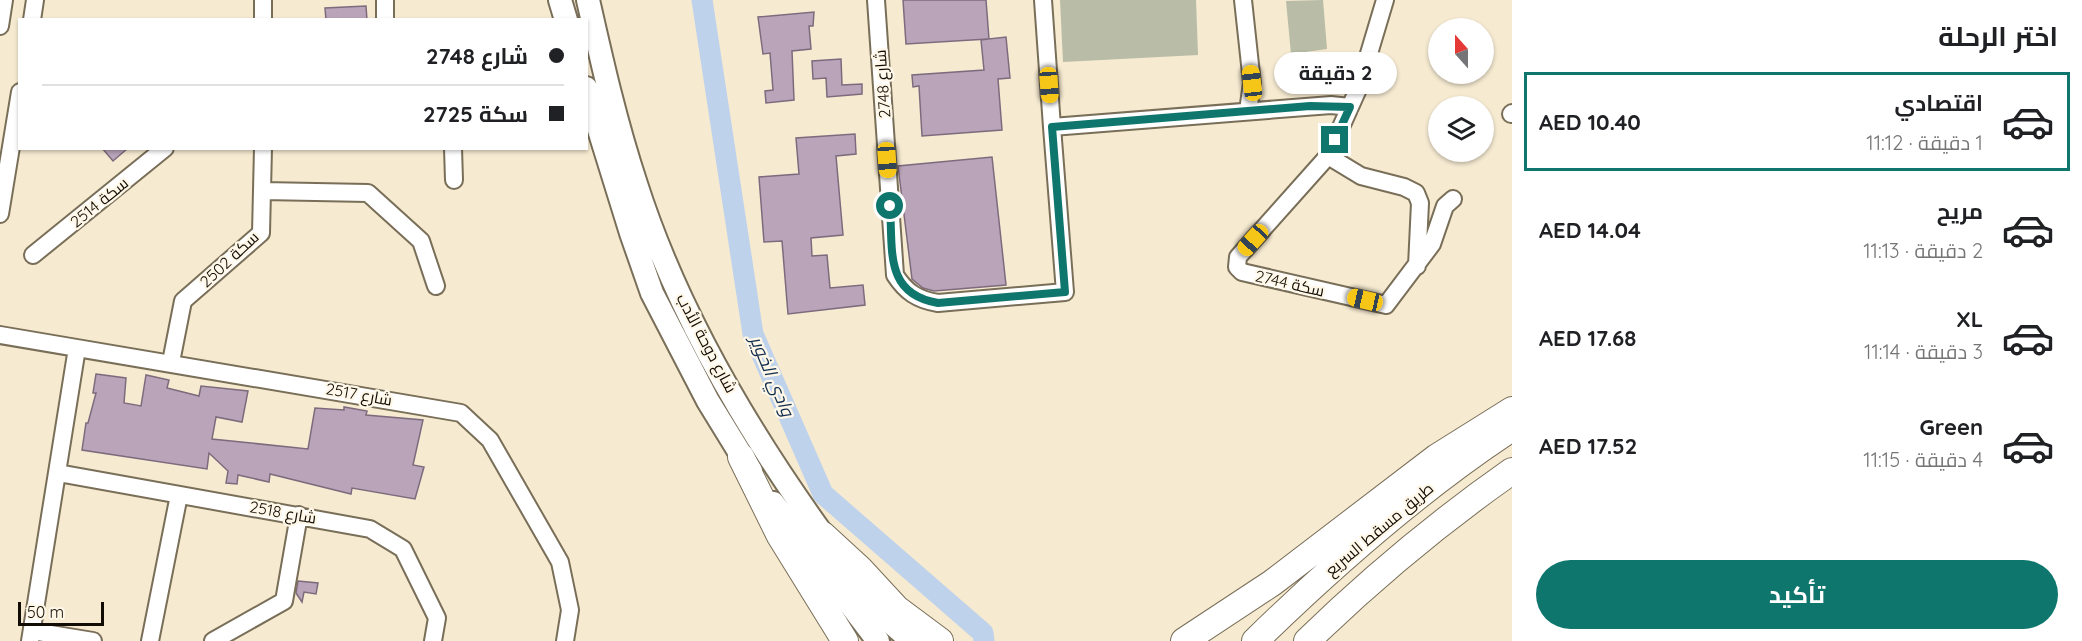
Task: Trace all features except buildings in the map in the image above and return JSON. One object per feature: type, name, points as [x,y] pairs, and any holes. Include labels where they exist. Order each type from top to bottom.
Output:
[{"type":"highway","points":[[1184,641],[1272,583],[1437,457],[1488,422],[1512,410]]},
{"type":"highway","name":"طريق مسقط السريع","points":[[1255,641],[1314,584],[1367,540],[1447,474],[1512,428]]},
{"type":"highway","points":[[741,457],[780,536],[845,641]]},
{"type":"highway","points":[[1307,641],[1360,591],[1469,502],[1512,471]]},
{"type":"highway","points":[[823,535],[860,569],[897,609],[940,641]]},
{"type":"main road","points":[[560,0],[565,18]]},
{"type":"main road","name":"شارع دوحة الأدب","points":[[588,0],[609,89],[636,184],[673,278],[724,378],[761,443],[823,535],[886,619],[913,641]]},
{"type":"main road","name":"شارع دوحة الأدب","points":[[588,94],[652,293],[708,401],[741,457],[800,541],[878,641]]},
{"type":"street","points":[[0,26],[4,0]]},
{"type":"street","points":[[32,18],[35,0]]},
{"type":"street","points":[[263,0],[263,18]]},
{"type":"street","points":[[385,0],[385,18]]},
{"type":"street","name":"شارع 2748","points":[[876,0],[895,275],[903,288],[921,300],[938,303],[1065,292],[1052,127]]},
{"type":"street","points":[[1043,0],[1052,127],[1331,105],[1350,107]]},
{"type":"street","points":[[1243,0],[1252,83],[1248,111]]},
{"type":"street","points":[[1385,0],[1375,40],[1350,107],[1328,156],[1361,176],[1404,187],[1416,193],[1420,203],[1417,267]]},
{"type":"street","points":[[0,214],[5,147],[18,99]]},
{"type":"street","name":"سكة 2514","points":[[33,255],[163,150]]},
{"type":"street","name":"2502 سكة","points":[[171,362],[183,301],[261,233],[263,150]]},
{"type":"street","points":[[453,150],[454,180]]},
{"type":"street","name":"سكة 2744","points":[[1328,156],[1238,257],[1237,267],[1242,272],[1386,305],[1417,267]]},
{"type":"street","points":[[263,191],[368,193],[422,241],[436,286]]},
{"type":"street","points":[[1417,267],[1432,244],[1445,206],[1453,199]]},
{"type":"street","name":"2517 شارع","points":[[0,335],[171,362],[461,413],[490,440],[560,562],[570,610],[565,641]]},
{"type":"street","points":[[77,348],[31,636],[93,641]]},
{"type":"street","name":"2518 شارع","points":[[58,473],[370,529],[403,549],[437,618],[433,641]]},
{"type":"street","points":[[150,641],[179,495]]},
{"type":"street","points":[[213,641],[284,601],[299,515]]},
{"type":"green space","points":[[1060,0],[1196,0],[1198,55],[1063,62]]},
{"type":"green space","points":[[1323,0],[1327,49],[1291,54],[1286,1]]},
{"type":"waterway","name":"وادي الخوير","points":[[702,0],[753,334],[823,494],[983,633],[984,641]]},
{"type":"route","points":[[890,206],[895,275],[903,288],[921,300],[938,303],[1065,292],[1052,127],[1310,106],[1350,107],[1335,140]]}]
